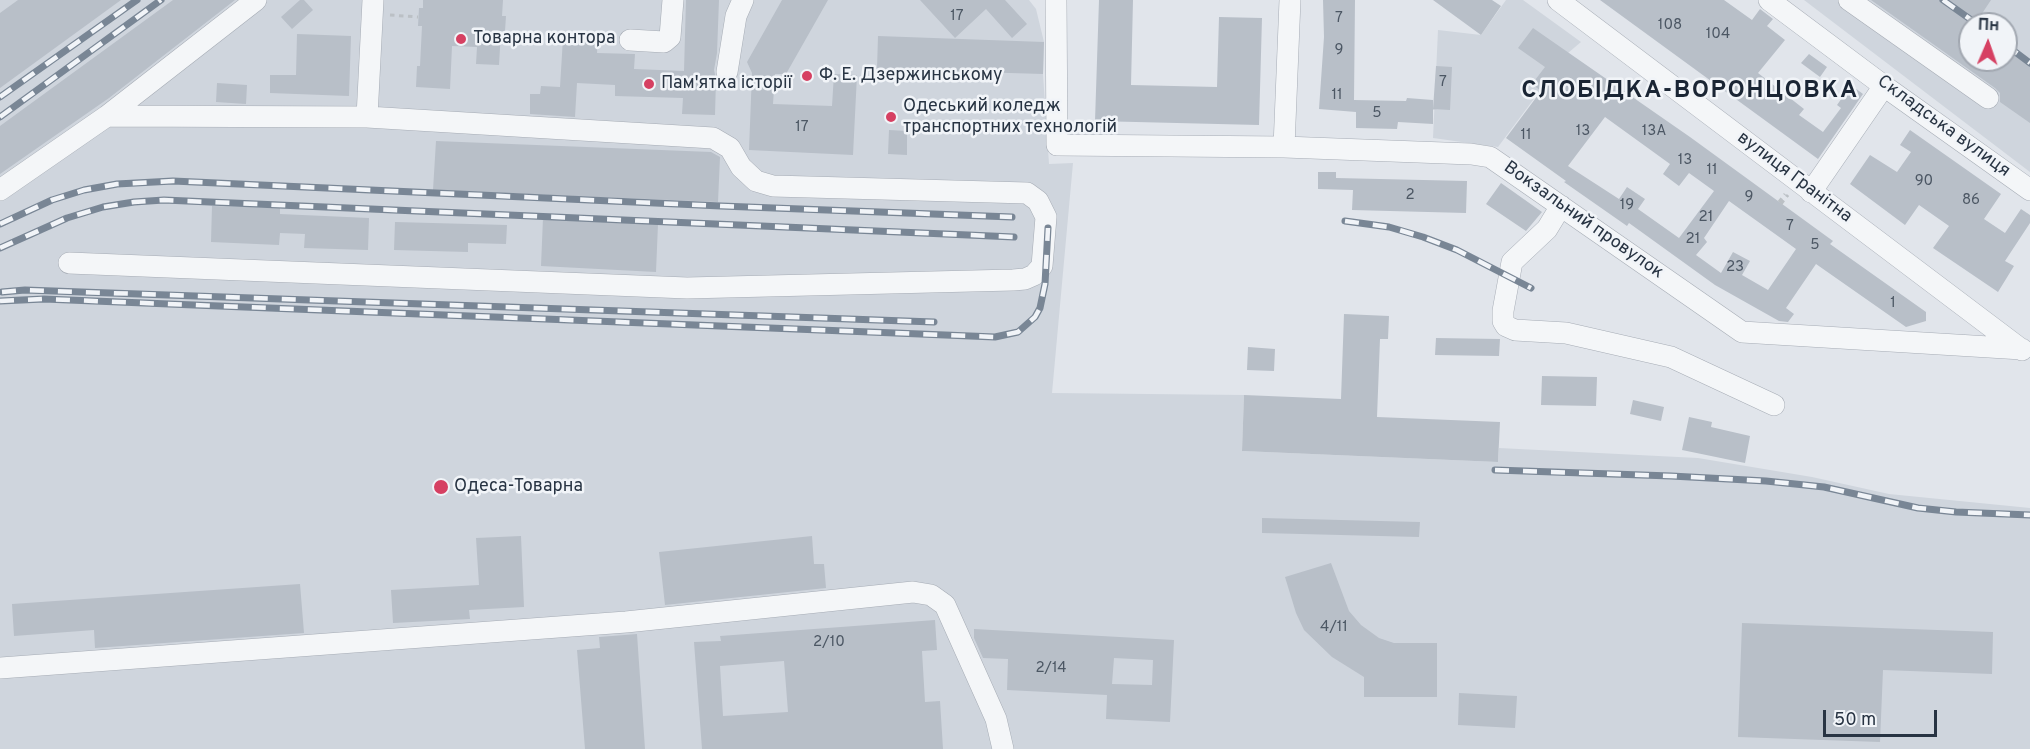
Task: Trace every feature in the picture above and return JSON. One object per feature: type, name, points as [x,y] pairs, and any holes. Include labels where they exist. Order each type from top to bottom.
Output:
[{"type":"street","points":[[0,190],[107,116],[256,0]]},
{"type":"street","points":[[630,40],[664,42],[670,37],[673,0]]},
{"type":"street","points":[[727,72],[736,16],[743,0]]},
{"type":"street","name":"Вокзальний провулок","points":[[1056,0],[1056,145],[1284,147],[1471,154],[1490,157],[1742,332],[2026,352]]},
{"type":"street","points":[[1284,147],[1290,0]]},
{"type":"street","name":"вулиця Гранітна","points":[[1558,0],[1797,191],[2026,352]]},
{"type":"street","name":"Складська вулиця","points":[[1769,0],[1884,86],[2030,189]]},
{"type":"street","points":[[1849,0],[1988,98]]},
{"type":"street","points":[[367,117],[372,7]]},
{"type":"street","points":[[1797,191],[1884,86]]},
{"type":"street","points":[[69,262],[687,288],[1013,280],[1025,279],[1034,275],[1042,266],[1046,218],[1038,201],[1027,193],[773,186],[756,181],[741,167],[730,148],[713,138],[367,117],[107,116]]},
{"type":"street","points":[[1561,206],[1547,229],[1512,262],[1503,311],[1503,321],[1506,326],[1515,330],[1566,333],[1671,357],[1774,405]]},
{"type":"street","points":[[0,668],[626,621],[913,592],[931,595],[945,605],[996,719],[1003,749]]},
{"type":"path","points":[[372,7],[418,17]]},
{"type":"path","points":[[1780,203],[1797,191]]},
{"type":"shaded area","points":[[0,0],[1029,0],[1036,9],[1044,42],[1043,74],[1049,164],[1073,163],[1052,393],[1244,395],[1242,451],[1498,462],[1499,448],[1698,458],[1812,477],[1889,494],[2030,508],[2030,749],[0,749]]},
{"type":"shaded area","points":[[1506,0],[1523,0],[1581,42],[1568,53],[1498,147],[1433,138],[1438,30],[1481,35]]},
{"type":"shaded area","points":[[1804,0],[2030,0],[2030,172]]},
{"type":"building","points":[[18,0],[121,0],[0,88],[0,13]]},
{"type":"building","points":[[173,0],[235,0],[109,98],[0,174],[0,126]]},
{"type":"building","points":[[300,0],[304,0],[313,10],[292,29],[281,17]]},
{"type":"building","name":"Товарна контора","points":[[423,0],[503,0],[502,16],[506,16],[505,31],[501,31],[499,65],[476,64],[477,47],[452,46],[450,89],[416,87],[417,66],[420,66],[422,26],[418,26],[419,8],[423,8]]},
{"type":"building","points":[[686,0],[719,0],[714,70],[715,115],[682,114],[683,98],[615,96],[615,85],[577,83],[575,117],[530,114],[530,94],[540,94],[541,86],[560,87],[563,38],[598,39],[597,53],[635,54],[634,69],[684,71]]},
{"type":"building","points":[[782,0],[828,0],[786,74],[775,74],[773,104],[832,106],[834,74],[857,75],[853,155],[749,150],[752,73],[747,62]]},
{"type":"building","points":[[920,0],[1005,0],[1027,24],[1012,38],[986,9],[955,38]]},
{"type":"building","points":[[1099,0],[1133,0],[1131,85],[1217,87],[1219,17],[1262,18],[1259,125],[1095,121]]},
{"type":"building","points":[[1323,0],[1355,0],[1354,100],[1406,101],[1407,98],[1433,100],[1433,124],[1398,122],[1397,129],[1356,128],[1356,112],[1319,109],[1324,37]]},
{"type":"building","points":[[1433,0],[1492,0],[1501,6],[1481,35]]},
{"type":"building","points":[[1600,0],[1724,0],[1752,20],[1760,9],[1773,19],[1767,26],[1785,40],[1758,73],[1804,109],[1799,115],[1823,132],[1841,108],[1837,105],[1844,95],[1840,92],[1847,82],[1863,94],[1818,159]]},
{"type":"building","points":[[1871,0],[1991,0],[1983,12],[1958,12],[1958,62]]},
{"type":"building","points":[[1533,28],[1690,137],[1833,241],[1830,244],[1926,312],[1926,321],[1906,327],[1816,264],[1786,308],[1794,314],[1788,322],[1779,321],[1715,285],[1629,223],[1627,226],[1564,182],[1566,181],[1506,138],[1541,91],[1532,84],[1545,67],[1518,48]],"holes":[[[1605,117],[1670,164],[1663,174],[1679,186],[1689,173],[1714,191],[1679,238],[1638,209],[1645,199],[1627,187],[1619,199],[1568,166]],[[1729,201],[1796,249],[1768,290],[1742,275],[1750,261],[1733,252],[1721,273],[1696,255],[1707,242],[1704,238]]]},
{"type":"building","points":[[297,34],[351,36],[349,96],[270,93],[270,75],[296,75]]},
{"type":"building","points":[[878,36],[1044,42],[1043,74],[877,69]]},
{"type":"building","points":[[1809,54],[1827,67],[1820,77],[1801,63]]},
{"type":"building","points":[[2018,56],[2030,65],[2030,123],[2000,102],[2000,93],[1972,72],[2018,72]]},
{"type":"building","points":[[1436,66],[1452,67],[1450,110],[1433,109]]},
{"type":"building","points":[[217,83],[247,85],[246,104],[216,102]]},
{"type":"building","points":[[889,130],[907,131],[907,155],[888,154]]},
{"type":"building","points":[[1910,130],[2001,194],[1984,219],[2005,233],[2021,209],[2030,215],[2030,223],[2005,261],[2014,266],[1998,292],[1933,248],[1949,226],[1919,205],[1905,225],[1850,184],[1870,155],[1897,172],[1911,152],[1900,145]]},
{"type":"building","points":[[436,141],[711,152],[720,157],[718,202],[433,190]]},
{"type":"building","points":[[1318,172],[1336,172],[1336,178],[1467,181],[1466,213],[1352,210],[1353,190],[1318,189]]},
{"type":"building","points":[[1501,183],[1542,212],[1526,231],[1486,204]]},
{"type":"building","points":[[212,206],[280,208],[280,214],[369,218],[368,250],[304,248],[305,234],[280,233],[279,245],[211,242]]},
{"type":"building","points":[[543,218],[658,224],[656,272],[541,266]]},
{"type":"building","points":[[395,222],[507,225],[506,244],[468,243],[468,252],[394,250]]},
{"type":"building","points":[[1344,314],[1389,316],[1388,339],[1380,339],[1377,417],[1500,422],[1498,462],[1242,451],[1244,395],[1341,399]]},
{"type":"building","points":[[1436,338],[1500,339],[1499,356],[1435,355]]},
{"type":"building","points":[[1248,347],[1275,349],[1274,371],[1247,370]]},
{"type":"building","points":[[1542,376],[1597,377],[1596,406],[1541,405]]},
{"type":"building","points":[[1633,400],[1664,407],[1661,421],[1630,414]]},
{"type":"building","points":[[1689,417],[1712,422],[1711,427],[1750,436],[1745,463],[1682,450]]},
{"type":"building","points":[[1262,518],[1420,522],[1419,537],[1262,533]]},
{"type":"building","points":[[521,536],[524,607],[469,610],[470,619],[393,623],[391,590],[479,585],[476,538]]},
{"type":"building","points":[[812,536],[814,564],[824,564],[826,588],[665,605],[659,552]]},
{"type":"building","points":[[1331,563],[1349,611],[1361,625],[1379,638],[1394,643],[1437,643],[1437,697],[1364,697],[1364,677],[1332,657],[1304,630],[1285,577]]},
{"type":"building","points":[[300,584],[304,633],[95,648],[94,630],[14,636],[12,604]]},
{"type":"building","points":[[935,620],[937,650],[922,651],[925,702],[940,701],[943,749],[702,749],[694,642],[721,641],[720,636]],"holes":[[[784,661],[788,712],[723,716],[720,666]]]},
{"type":"building","points":[[1742,623],[1993,632],[1992,674],[1883,670],[1880,742],[1738,737]]},
{"type":"building","points":[[974,629],[1174,640],[1170,722],[1106,719],[1107,695],[1007,690],[1008,659],[983,658],[974,638]],"holes":[[[1114,658],[1153,660],[1152,685],[1112,684]]]},
{"type":"building","points":[[637,634],[645,749],[585,749],[577,650],[600,648],[599,637]]},
{"type":"building","points":[[1459,693],[1517,696],[1515,728],[1458,725]]},
{"type":"railway","points":[[0,97],[137,0]]},
{"type":"railway","points":[[0,117],[161,0]]},
{"type":"railway","points":[[1943,0],[1960,12]]},
{"type":"railway","points":[[2018,54],[2030,63]]},
{"type":"railway","points":[[0,224],[52,200],[84,190],[117,184],[173,181],[1012,217]]},
{"type":"railway","points":[[0,248],[67,218],[103,207],[164,200],[1014,237]]},
{"type":"railway","points":[[1345,221],[1389,227],[1423,237],[1457,250],[1531,288]]},
{"type":"railway","points":[[0,301],[44,299],[995,337],[1018,332],[1035,317],[1040,308],[1045,284],[1048,228]]},
{"type":"railway","points":[[2,292],[25,290],[934,322]]},
{"type":"railway","points":[[1495,470],[1766,481],[1824,487],[1918,508],[2030,515]]},
{"type":"place","name":"Товарна контора","points":[[461,39]]},
{"type":"place","name":"Ф. Е. Дзержинському","points":[[807,76]]},
{"type":"place","name":"Пам'ятка історії","points":[[649,84]]},
{"type":"place","name":"Одеський коледж транспортних технологій","points":[[891,117]]},
{"type":"place","name":"Одеса-Товарна","points":[[441,487]]},
{"type":"district","name":"СЛОБІДКА-ВОРОНЦОВКА","points":[[1690,92]]}]
